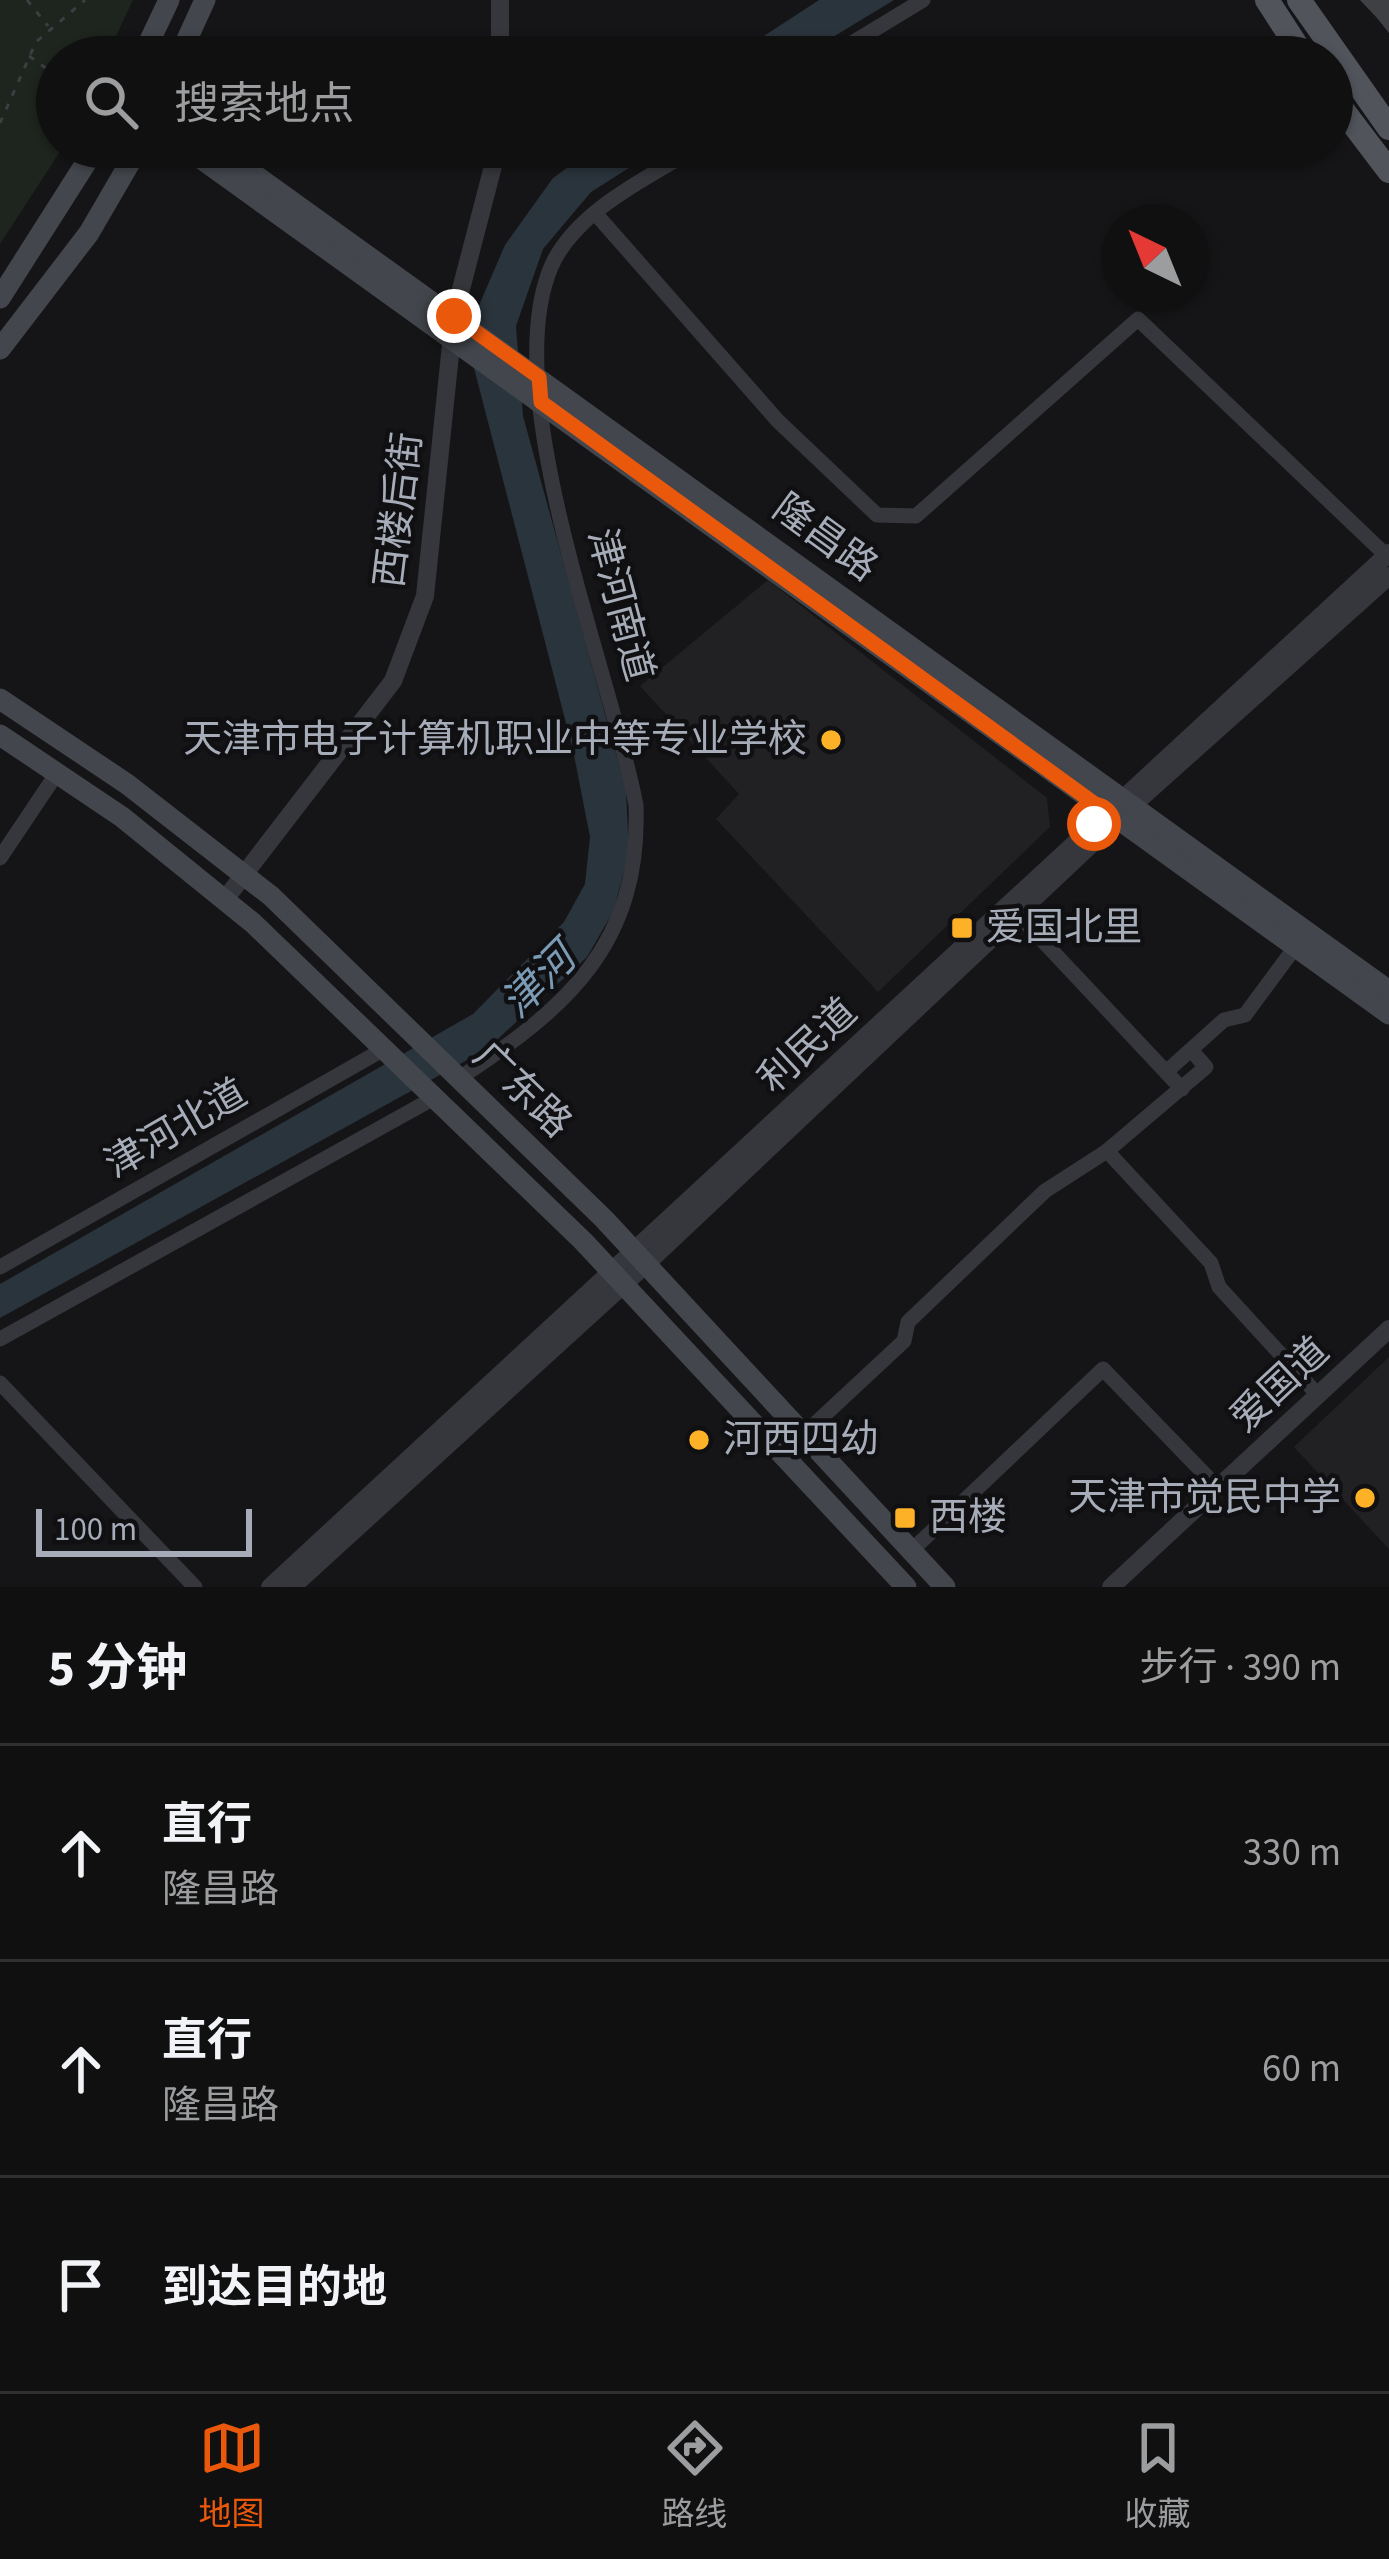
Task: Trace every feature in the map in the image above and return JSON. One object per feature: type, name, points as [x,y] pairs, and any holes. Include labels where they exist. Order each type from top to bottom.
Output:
[{"type":"main road","points":[[152,36],[169,0]]},
{"type":"main road","points":[[189,36],[205,0]]},
{"type":"main road","points":[[1267,0],[1290,36]]},
{"type":"main road","points":[[1299,0],[1324,36]]},
{"type":"main road","points":[[1353,77],[1389,128]]},
{"type":"main road","points":[[1353,124],[1389,172]]},
{"type":"main road","points":[[0,298],[83,168]]},
{"type":"main road","points":[[0,349],[89,233],[127,168]]},
{"type":"main road","points":[[215,168],[458,331]]},
{"type":"main road","name":"隆昌路","points":[[245,168],[458,331],[1120,808],[1389,991]]},
{"type":"main road","name":"广东路","points":[[0,699],[127,784],[248,875],[641,1258],[945,1587]]},
{"type":"main road","name":"广东路","points":[[0,735],[226,898],[619,1278],[906,1587]]},
{"type":"main road","name":"隆昌路","points":[[1120,808],[1389,1014]]},
{"type":"street","points":[[500,0],[500,36]]},
{"type":"street","points":[[864,36],[923,0]]},
{"type":"street","name":"西楼后街","points":[[226,898],[393,681],[428,581],[458,331],[493,168]]},
{"type":"street","name":"津河南道","points":[[458,1079],[516,1042],[610,944],[638,847],[631,777],[562,512],[535,386],[539,320],[551,267],[595,213],[665,168]]},
{"type":"street","points":[[595,213],[778,421],[877,515],[916,516],[1138,319],[1388,555]]},
{"type":"street","name":"利民道","points":[[270,1587],[641,1258],[1388,555]]},
{"type":"street","name":"利民道","points":[[1120,808],[1389,576]]},
{"type":"street","points":[[0,858],[57,773]]},
{"type":"street","points":[[1013,909],[1182,1089]]},
{"type":"street","points":[[1166,1072],[1224,1020],[1245,1015],[1296,946]]},
{"type":"street","name":"津河北道","points":[[0,1267],[384,1049]]},
{"type":"street","points":[[803,1435],[904,1341],[908,1322],[1045,1191],[1107,1151],[1207,1067],[1191,1050]]},
{"type":"street","points":[[0,1339],[434,1098]]},
{"type":"street","points":[[1107,1151],[1211,1263],[1219,1287],[1318,1395]]},
{"type":"street","name":"利民道","points":[[292,1587],[619,1278]]},
{"type":"street","name":"爱国道","points":[[1111,1587],[1389,1329]]},
{"type":"street","points":[[911,1551],[1103,1370],[1218,1488]]},
{"type":"street","points":[[0,1383],[195,1587]]},
{"type":"path","points":[[41,36],[85,0]]},
{"type":"path","points":[[31,2],[49,26]]},
{"type":"path","points":[[0,123],[36,43]]},
{"type":"path","points":[[27,55],[36,61]]},
{"type":"shaded area","points":[[0,0],[133,0],[116,36],[36,36],[36,168],[49,168],[0,244]]},
{"type":"shaded area","name":"天津市电子计算机职业中等专业学校","points":[[768,580],[1047,798],[1050,827],[878,992],[716,819],[739,794],[640,686]]},
{"type":"shaded area","name":"天津市觉民中学","points":[[1389,1357],[1389,1549],[1294,1447]]},
{"type":"water","points":[[819,0],[894,0],[835,36],[764,36]]},
{"type":"water","name":"津河","points":[[567,168],[629,168],[591,192],[543,249],[516,326],[523,416],[626,790],[629,854],[613,912],[587,957],[487,1049],[0,1318],[0,1284],[473,1014],[564,922],[585,884],[590,837],[573,750],[474,368],[477,310],[505,245],[553,178]]},
{"type":"building","points":[[1360,0],[1389,0],[1389,33],[1377,18]]},
{"type":"place","name":"天津市电子计算机职业中等专业学校","points":[[831,740]]},
{"type":"place","name":"爱国北里","points":[[962,928]]},
{"type":"place","name":"河西四幼","points":[[699,1440]]},
{"type":"place","name":"天津市觉民中学","points":[[1365,1498]]},
{"type":"place","name":"西楼","points":[[905,1518]]},
{"type":"route","points":[[454,316],[539,377],[541,402],[1106,812],[1094,824]]}]
